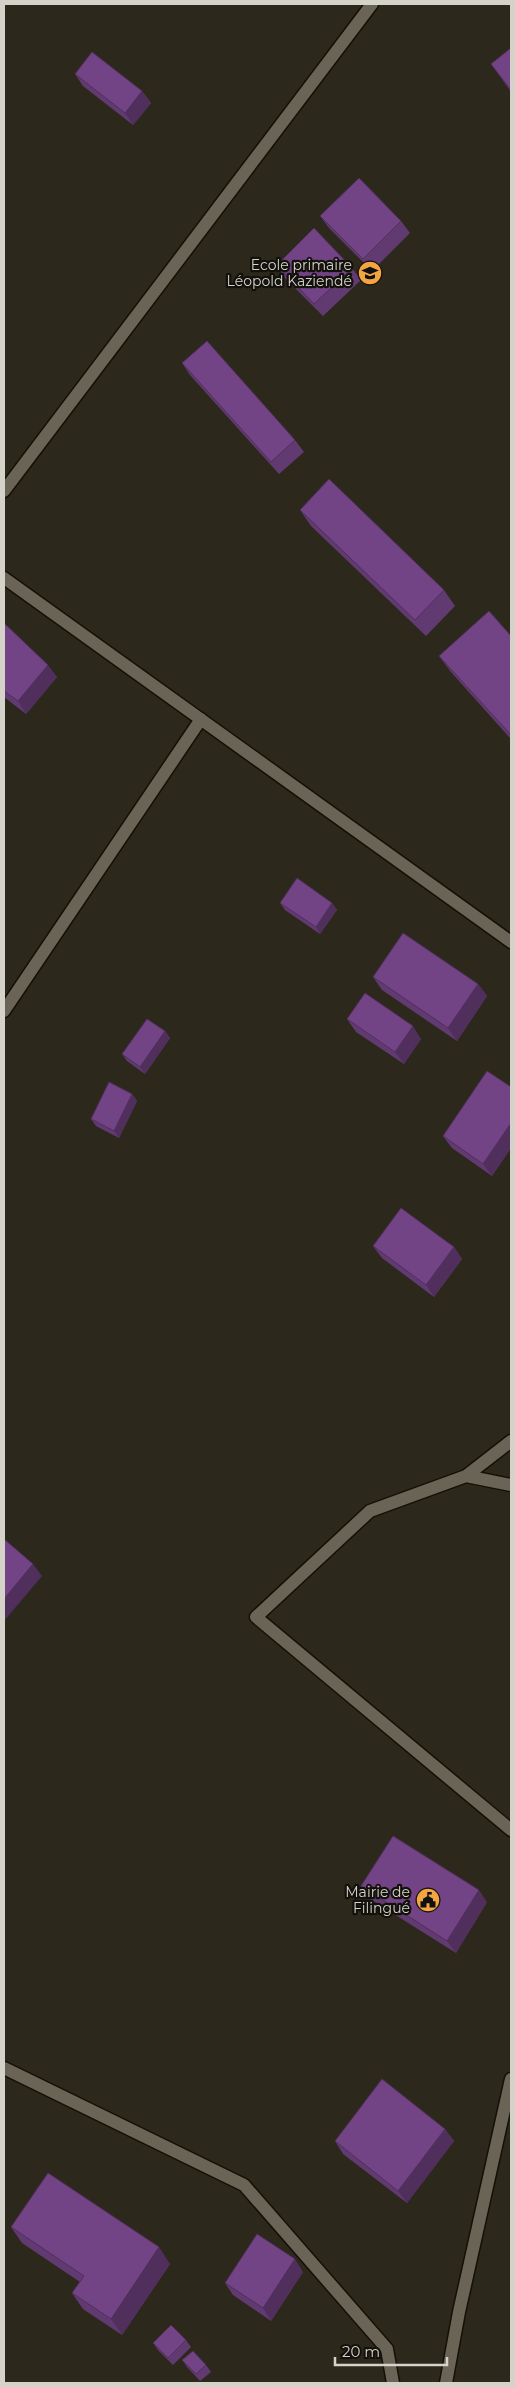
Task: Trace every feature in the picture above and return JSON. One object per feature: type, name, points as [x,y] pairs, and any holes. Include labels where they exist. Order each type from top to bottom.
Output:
[{"type":"street","points":[[4,491],[372,4]]},
{"type":"street","points":[[4,578],[511,942]]},
{"type":"street","points":[[4,1011],[201,720]]},
{"type":"street","points":[[511,1441],[466,1476],[370,1511],[256,1617],[511,1830]]},
{"type":"street","points":[[466,1476],[511,1485]]},
{"type":"street","points":[[4,2068],[244,2185],[387,2349],[393,2383]]},
{"type":"street","points":[[446,2383],[458,2312],[511,2079]]},
{"type":"building","points":[[511,48],[511,90],[491,64]]},
{"type":"building","points":[[92,52],[142,91],[125,113],[75,74]]},
{"type":"building","points":[[359,178],[401,221],[363,259],[320,216]]},
{"type":"building","points":[[314,228],[352,268],[314,304],[277,265]]},
{"type":"building","points":[[207,341],[295,440],[271,462],[182,363]]},
{"type":"building","points":[[329,479],[444,590],[415,620],[300,510]]},
{"type":"building","points":[[489,611],[511,636],[511,735],[439,656]]},
{"type":"building","points":[[4,623],[48,665],[18,701],[4,691]]},
{"type":"building","points":[[297,878],[332,903],[316,927],[280,903]]},
{"type":"building","points":[[403,933],[478,984],[448,1028],[373,977]]},
{"type":"building","points":[[365,993],[413,1026],[395,1052],[347,1019]]},
{"type":"building","points":[[147,1019],[165,1031],[140,1067],[122,1054]]},
{"type":"building","points":[[487,1071],[511,1087],[511,1123],[483,1164],[443,1136]]},
{"type":"building","points":[[109,1082],[132,1094],[114,1131],[91,1119]]},
{"type":"building","points":[[401,1208],[454,1247],[426,1285],[373,1246]]},
{"type":"building","points":[[4,1539],[33,1564],[4,1599]]},
{"type":"building","name":"Mairie de Filingué","points":[[393,1836],[479,1890],[447,1941],[361,1886]]},
{"type":"building","points":[[382,2079],[445,2129],[398,2191],[335,2141]]},
{"type":"building","points":[[48,2173],[159,2247],[111,2319],[72,2293],[84,2276],[11,2227]]},
{"type":"building","points":[[257,2234],[295,2259],[263,2308],[225,2283]]},
{"type":"building","points":[[171,2325],[186,2340],[168,2358],[153,2343]]},
{"type":"building","points":[[193,2351],[206,2365],[196,2374],[182,2360]]},
{"type":"place","name":"Ecole primaire Léopold Kaziendé","points":[[370,273]]},
{"type":"place","name":"Mairie de Filingué","points":[[428,1900]]}]
